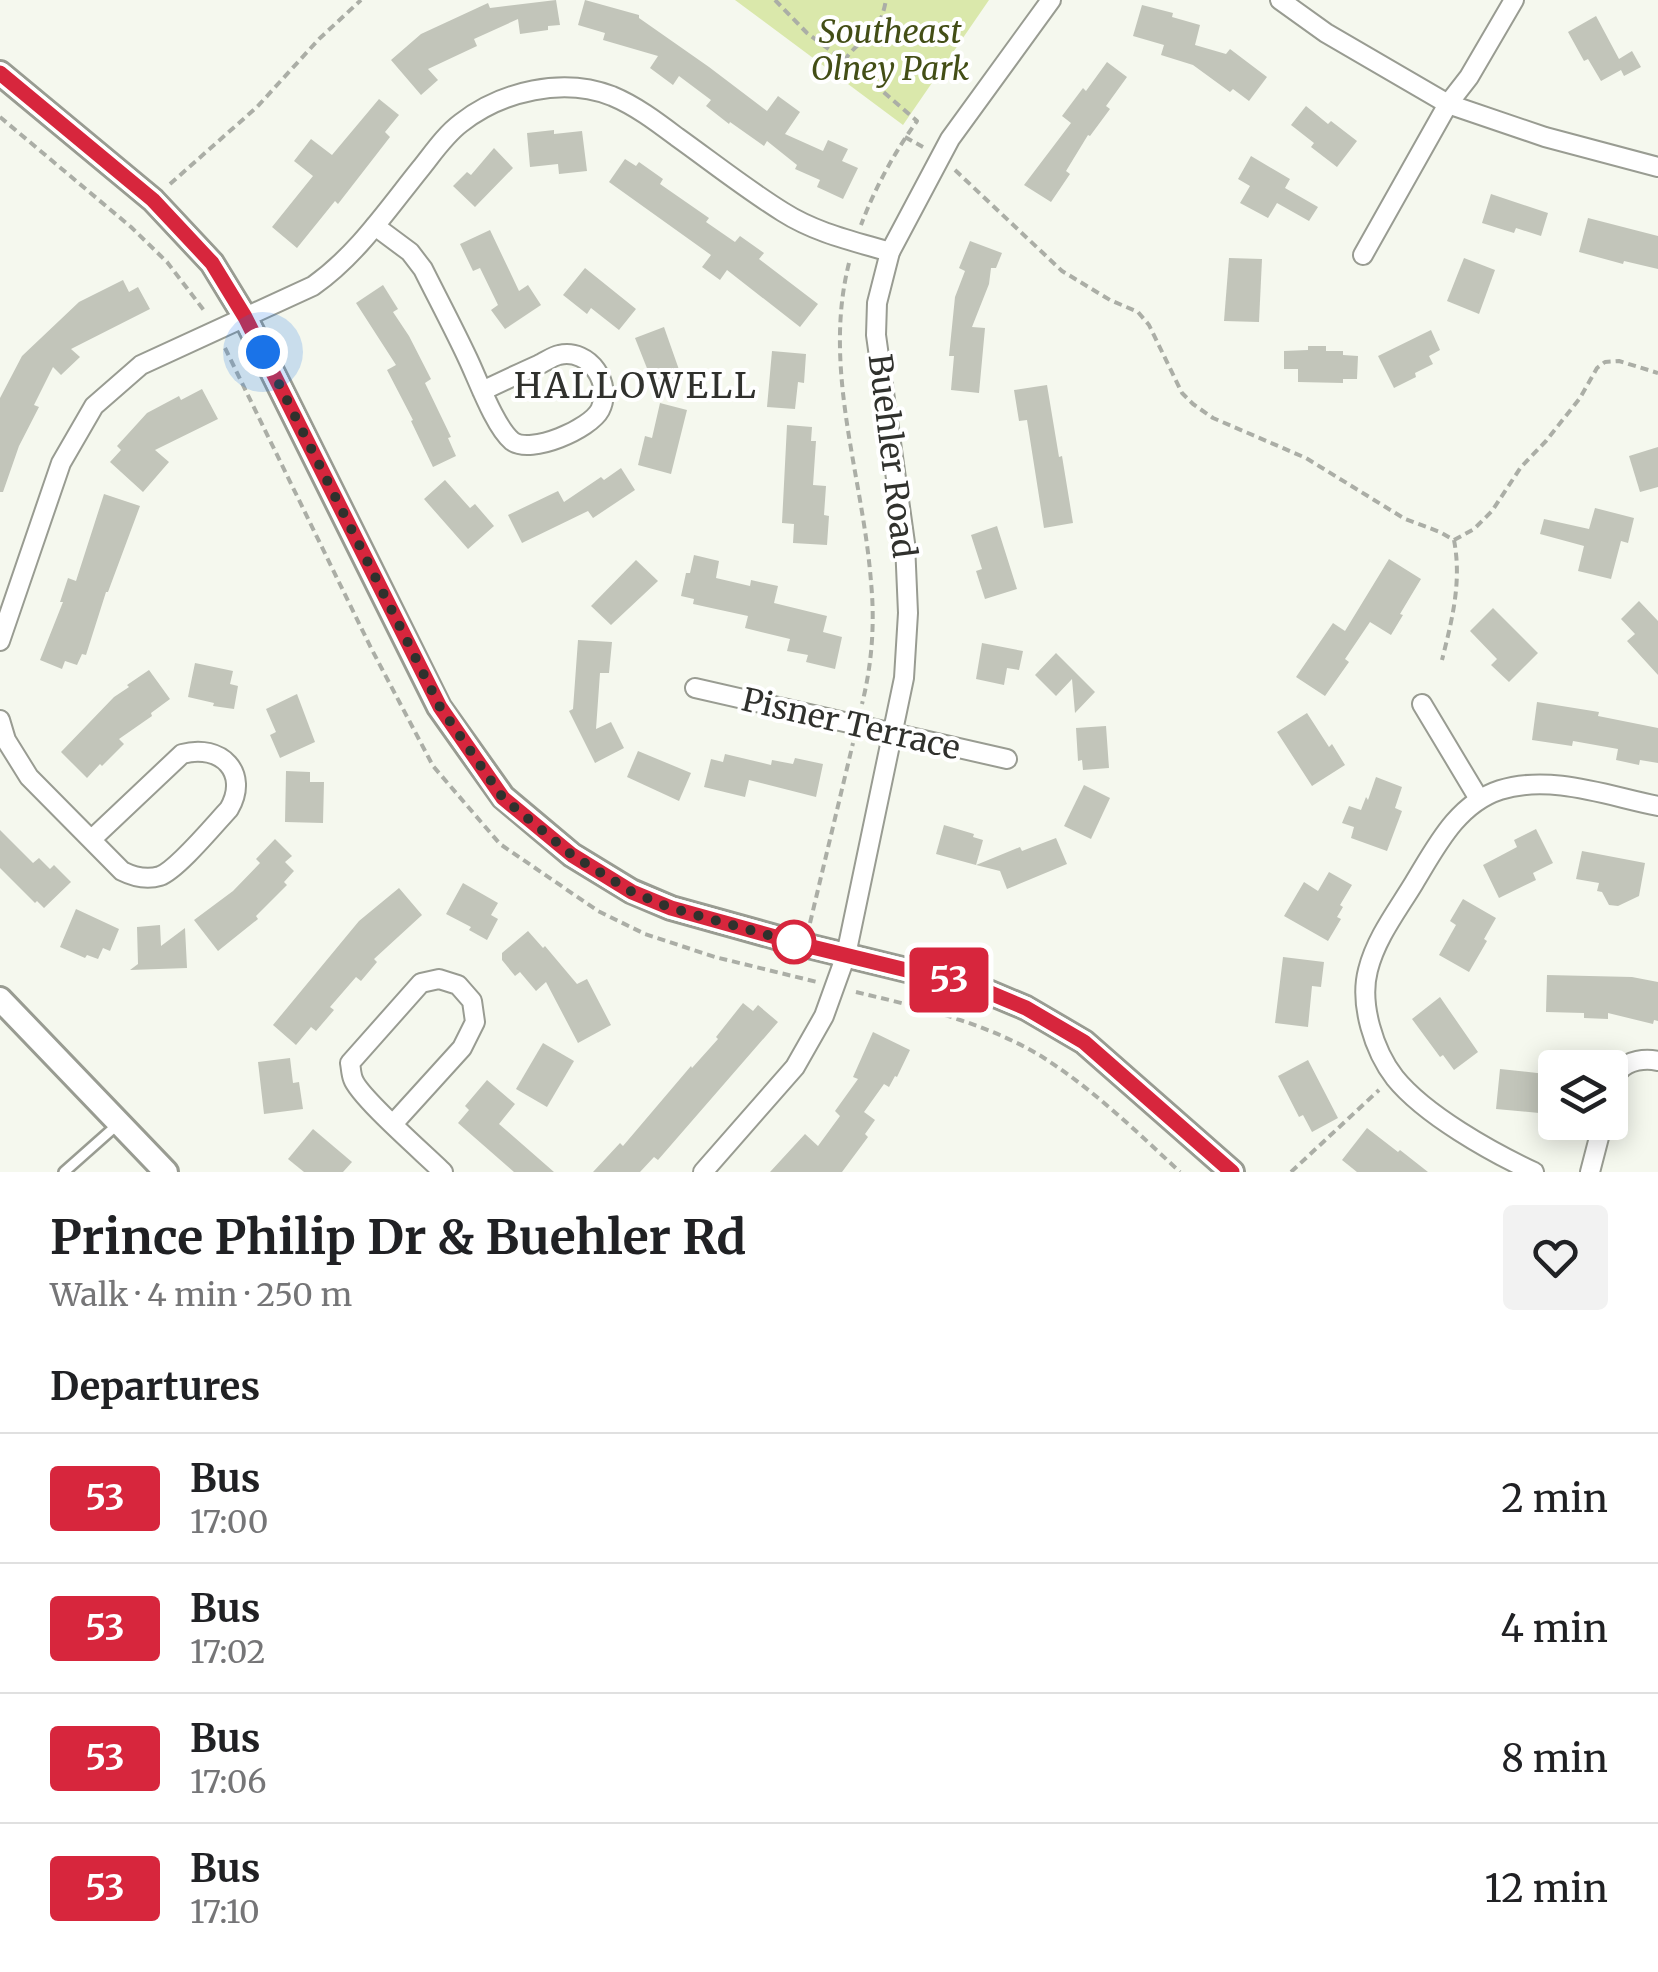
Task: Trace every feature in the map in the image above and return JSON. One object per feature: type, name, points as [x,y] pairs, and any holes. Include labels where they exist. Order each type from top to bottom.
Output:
[{"type":"street","name":"Buehler Road","points":[[703,1172],[795,1067],[824,1016],[846,955],[904,678],[908,614],[905,543],[876,335],[877,303],[890,252],[950,139],[1051,0]]},
{"type":"street","points":[[1280,0],[1326,33],[1448,104],[1545,137],[1658,167]]},
{"type":"street","points":[[1363,255],[1448,104],[1469,77],[1514,0]]},
{"type":"street","points":[[0,73],[153,200],[212,263],[245,317],[440,707],[503,798],[572,855],[632,892],[671,908],[976,987],[1026,1008],[1084,1042],[1232,1172]]},
{"type":"street","points":[[0,641],[61,463],[94,406],[141,365],[313,286],[334,272],[357,249],[440,144],[480,109],[533,89],[570,88],[610,95],[644,113],[784,213],[820,232],[890,252]]},
{"type":"street","points":[[375,226],[410,252],[423,269],[482,390],[506,435],[516,444],[542,445],[592,421],[602,408],[604,391],[592,364],[580,356],[561,354],[482,390]]},
{"type":"street","name":"Pisner Terrace","points":[[695,688],[1007,759]]},
{"type":"street","points":[[1422,704],[1479,799]]},
{"type":"street","points":[[0,720],[6,740],[29,776],[122,871],[146,878],[163,875],[229,809],[235,793],[232,772],[220,756],[211,752],[182,754],[92,839]]},
{"type":"street","points":[[1534,1172],[1491,1152],[1416,1099],[1393,1076],[1371,1032],[1365,1003],[1367,973],[1379,940],[1440,839],[1479,799],[1528,783],[1559,785],[1658,806]]},
{"type":"street","points":[[393,1124],[462,1048],[475,1022],[472,1001],[458,985],[439,979],[421,983],[350,1063],[353,1081],[393,1124],[443,1172]]},
{"type":"street","points":[[0,998],[166,1172]]},
{"type":"street","points":[[1628,1066],[1638,1060],[1658,1061]]},
{"type":"street","points":[[1590,1172],[1598,1140]]},
{"type":"lane","points":[[64,1172],[119,1123]]},
{"type":"path","points":[[153,200],[257,107],[361,0]]},
{"type":"path","points":[[774,0],[807,33],[917,120],[875,192],[844,282],[839,335],[846,416],[871,581],[873,631],[867,684],[799,976],[958,1020],[1040,1056],[1083,1084],[1180,1172]]},
{"type":"path","points":[[844,61],[856,45],[872,36],[882,20],[886,0]]},
{"type":"path","points":[[0,127],[5,122]]},
{"type":"path","points":[[905,138],[941,156],[1062,271],[1138,312],[1150,325],[1182,393],[1193,404],[1213,418],[1306,458],[1406,519],[1454,540],[1458,581],[1442,660]]},
{"type":"path","points":[[1454,540],[1492,511],[1521,468],[1580,398],[1597,368],[1605,362],[1618,361],[1658,373]]},
{"type":"path","points":[[1291,1172],[1393,1076]]},
{"type":"green space","name":"Southeast Olney Park","points":[[735,0],[989,0],[903,125]]},
{"type":"building","points":[[556,0],[560,25],[520,34],[518,19],[474,39],[477,46],[428,69],[438,80],[421,95],[391,60],[421,34],[488,3],[490,8]]},
{"type":"building","points":[[585,0],[639,15],[767,111],[778,96],[800,112],[785,134],[823,151],[828,140],[848,149],[842,161],[858,168],[843,199],[817,187],[820,180],[795,169],[797,165],[767,141],[764,146],[729,124],[706,106],[711,100],[679,76],[673,85],[650,68],[658,56],[603,40],[605,33],[578,25]]},
{"type":"building","points":[[1142,5],[1200,25],[1195,45],[1226,54],[1230,49],[1267,77],[1249,101],[1193,65],[1161,55],[1164,45],[1133,36]]},
{"type":"building","points":[[1596,16],[1619,59],[1632,51],[1641,67],[1624,76],[1621,70],[1601,81],[1568,32]]},
{"type":"building","points":[[1107,62],[1127,77],[1106,106],[1110,109],[1066,171],[1070,174],[1051,202],[1024,185],[1071,123],[1062,116]]},
{"type":"building","points":[[379,99],[399,115],[385,132],[390,137],[338,204],[335,201],[297,248],[272,227],[313,176],[294,161],[311,139],[332,155]]},
{"type":"building","points":[[1306,106],[1357,141],[1337,167],[1291,125]]},
{"type":"building","points":[[554,130],[554,134],[582,131],[587,171],[559,174],[558,164],[530,167],[527,133]]},
{"type":"building","points":[[494,148],[513,168],[475,207],[453,186],[467,172],[471,175]]},
{"type":"building","points":[[1251,156],[1290,179],[1285,188],[1318,207],[1309,221],[1277,203],[1268,218],[1240,203],[1250,186],[1238,179]]},
{"type":"building","points":[[625,159],[636,166],[639,162],[663,179],[660,184],[709,218],[706,222],[735,242],[740,236],[764,253],[759,259],[818,304],[800,327],[727,270],[720,280],[702,267],[711,255],[609,182]]},
{"type":"building","points":[[1491,194],[1548,213],[1541,236],[1482,223]]},
{"type":"building","points":[[1588,218],[1658,236],[1658,269],[1579,252]]},
{"type":"building","points":[[490,230],[519,291],[528,285],[541,305],[505,329],[491,310],[498,305],[480,268],[473,271],[460,244]]},
{"type":"building","points":[[970,241],[1002,253],[996,268],[991,268],[989,284],[972,327],[985,328],[979,393],[951,390],[954,356],[949,356],[955,297],[965,271],[959,268]]},
{"type":"building","points":[[1229,258],[1262,259],[1259,322],[1224,321]]},
{"type":"building","points":[[1464,258],[1495,270],[1479,314],[1447,301]]},
{"type":"building","points":[[585,268],[636,309],[619,330],[591,308],[587,314],[563,295]]},
{"type":"building","points":[[123,280],[129,292],[138,287],[150,309],[71,349],[80,357],[61,375],[53,367],[0,492],[0,398],[22,356],[79,302]]},
{"type":"building","points":[[383,285],[398,309],[393,312],[431,379],[425,383],[451,437],[448,438],[456,456],[433,467],[387,370],[396,365],[356,303]]},
{"type":"building","points":[[664,327],[683,381],[656,391],[635,338]]},
{"type":"building","points":[[1431,330],[1440,350],[1429,356],[1433,364],[1394,388],[1378,356]]},
{"type":"building","points":[[1308,346],[1326,346],[1326,351],[1358,356],[1357,379],[1343,379],[1343,383],[1298,382],[1298,369],[1284,369],[1284,351],[1308,350]]},
{"type":"building","points":[[772,351],[806,354],[804,383],[798,382],[795,409],[767,407]]},
{"type":"building","points":[[1047,385],[1073,523],[1044,528],[1027,420],[1019,421],[1014,390]]},
{"type":"building","points":[[202,389],[218,419],[155,450],[169,462],[143,492],[110,462],[121,450],[117,446],[147,413]]},
{"type":"building","points":[[660,403],[687,410],[671,474],[638,465],[645,436],[652,438]]},
{"type":"building","points":[[787,425],[812,427],[811,441],[816,441],[813,485],[826,486],[827,545],[793,543],[794,524],[782,523]]},
{"type":"building","points":[[1658,447],[1658,487],[1640,492],[1629,456]]},
{"type":"building","points":[[621,468],[635,490],[593,518],[588,511],[522,543],[508,515],[558,491],[564,502]]},
{"type":"building","points":[[445,480],[470,508],[475,504],[494,526],[468,549],[424,499]]},
{"type":"building","points":[[104,494],[140,506],[86,655],[82,654],[77,665],[65,661],[62,669],[40,660],[63,602],[68,578],[76,581]]},
{"type":"building","points":[[1595,508],[1634,518],[1628,543],[1621,541],[1611,579],[1578,571],[1584,546],[1540,534],[1544,519],[1589,529]]},
{"type":"building","points":[[997,526],[1017,589],[985,599],[976,571],[982,569],[971,535]]},
{"type":"building","points":[[694,555],[719,561],[716,578],[750,586],[751,580],[778,586],[774,603],[827,616],[823,632],[842,637],[835,669],[806,662],[808,655],[787,651],[790,639],[745,628],[748,616],[693,604],[694,599],[681,596]]},
{"type":"building","points":[[1389,559],[1421,579],[1391,635],[1370,622],[1325,696],[1296,677],[1333,623],[1345,631]]},
{"type":"building","points":[[636,560],[658,581],[611,625],[591,606]]},
{"type":"building","points":[[1639,601],[1658,621],[1658,675],[1627,641],[1635,634],[1621,619]]},
{"type":"building","points":[[1493,608],[1538,653],[1509,682],[1491,665],[1497,659],[1470,631]]},
{"type":"building","points":[[578,640],[612,642],[609,673],[600,673],[596,729],[611,722],[624,748],[595,763],[569,711],[573,709]]},
{"type":"building","points":[[982,643],[1023,651],[1019,670],[1007,668],[1004,685],[976,679]]},
{"type":"building","points":[[1056,653],[1095,692],[1075,713],[1072,679],[1056,696],[1035,675]]},
{"type":"building","points":[[195,663],[233,671],[230,684],[238,686],[234,709],[188,697]]},
{"type":"building","points":[[149,670],[170,699],[119,739],[124,744],[87,778],[61,752],[114,697]]},
{"type":"building","points":[[297,694],[315,742],[280,758],[270,735],[276,732],[266,709]]},
{"type":"building","points":[[1537,702],[1599,712],[1598,716],[1658,728],[1658,763],[1640,760],[1639,765],[1616,760],[1618,749],[1573,741],[1572,746],[1532,740]]},
{"type":"building","points":[[1307,713],[1345,765],[1312,786],[1277,732]]},
{"type":"building","points":[[1106,726],[1109,768],[1083,770],[1082,760],[1078,761],[1076,728]]},
{"type":"building","points":[[638,751],[691,773],[679,801],[627,777]]},
{"type":"building","points":[[725,754],[771,765],[772,760],[793,764],[795,758],[823,764],[816,797],[749,780],[745,797],[704,787],[711,759],[723,762]]},
{"type":"building","points":[[286,771],[310,772],[310,782],[324,782],[323,823],[285,822]]},
{"type":"building","points":[[1376,777],[1402,787],[1395,808],[1402,811],[1387,851],[1351,838],[1354,827],[1342,823],[1349,806],[1361,810]]},
{"type":"building","points":[[1084,785],[1110,798],[1091,839],[1064,826]]},
{"type":"building","points":[[944,825],[983,840],[976,865],[936,854]]},
{"type":"building","points":[[1536,829],[1553,863],[1533,873],[1536,880],[1499,898],[1483,865],[1517,847],[1514,840]]},
{"type":"building","points":[[0,830],[33,863],[39,858],[50,869],[54,865],[71,882],[44,908],[0,868]]},
{"type":"building","points":[[1056,838],[1067,864],[1007,889],[1000,871],[976,865],[1020,847],[1022,851]]},
{"type":"building","points":[[275,839],[292,856],[285,862],[294,871],[284,882],[287,885],[256,916],[258,919],[218,951],[194,920],[233,891],[260,863],[256,859]]},
{"type":"building","points":[[1582,851],[1645,863],[1639,896],[1618,906],[1609,905],[1602,892],[1597,891],[1599,883],[1576,879]]},
{"type":"building","points":[[1329,872],[1352,885],[1340,905],[1343,907],[1337,917],[1341,919],[1328,941],[1284,916],[1304,882],[1318,891]]},
{"type":"building","points":[[463,883],[498,903],[491,915],[498,919],[487,940],[446,914]]},
{"type":"building","points":[[399,888],[422,915],[374,959],[377,962],[361,981],[356,977],[330,1007],[334,1010],[316,1031],[311,1027],[296,1045],[273,1025],[359,921]]},
{"type":"building","points":[[1463,899],[1496,918],[1469,972],[1439,955],[1456,925],[1450,921]]},
{"type":"building","points":[[76,909],[119,929],[110,951],[103,948],[98,959],[60,947]]},
{"type":"building","points":[[160,925],[161,946],[185,928],[187,968],[130,970],[138,964],[137,927]]},
{"type":"building","points":[[528,931],[577,984],[587,979],[611,1025],[578,1043],[546,982],[536,991],[520,972],[515,976],[502,960],[502,953]]},
{"type":"building","points":[[1283,957],[1324,962],[1321,987],[1312,986],[1308,1027],[1275,1023]]},
{"type":"building","points":[[1547,975],[1632,977],[1658,982],[1658,1021],[1653,1024],[1608,1013],[1608,1019],[1584,1018],[1584,1013],[1546,1012]]},
{"type":"building","points":[[1440,997],[1478,1052],[1454,1070],[1412,1019]]},
{"type":"building","points":[[743,1003],[753,1011],[758,1005],[778,1022],[658,1160],[654,1157],[640,1172],[593,1172],[620,1143],[623,1146],[718,1039]]},
{"type":"building","points":[[873,1032],[910,1050],[897,1077],[889,1087],[884,1084],[864,1112],[875,1120],[865,1134],[868,1137],[842,1172],[770,1172],[805,1134],[818,1146],[840,1116],[835,1111],[858,1079],[853,1077]]},
{"type":"building","points":[[543,1043],[574,1061],[547,1107],[516,1089]]},
{"type":"building","points":[[290,1058],[293,1083],[299,1082],[303,1109],[264,1114],[258,1062]]},
{"type":"building","points":[[1308,1060],[1338,1118],[1312,1132],[1303,1115],[1299,1117],[1278,1076]]},
{"type":"building","points":[[1500,1069],[1538,1073],[1538,1113],[1496,1109]]},
{"type":"building","points":[[487,1080],[515,1104],[499,1124],[554,1172],[514,1172],[458,1123],[469,1110],[465,1106]]},
{"type":"building","points":[[1367,1128],[1428,1172],[1357,1172],[1342,1160]]},
{"type":"building","points":[[313,1129],[352,1162],[343,1172],[304,1172],[288,1159]]},
{"type":"bus line","name":"53","points":[[0,73],[153,200],[212,263],[245,317],[440,707],[503,798],[572,855],[632,892],[671,908],[976,987],[1026,1008],[1084,1042],[1232,1172]]},
{"type":"district","name":"HALLOWELL","points":[[636,386]]},
{"type":"route","points":[[263,352],[440,707],[503,798],[572,855],[632,892],[671,908],[804,945],[794,942]]}]
